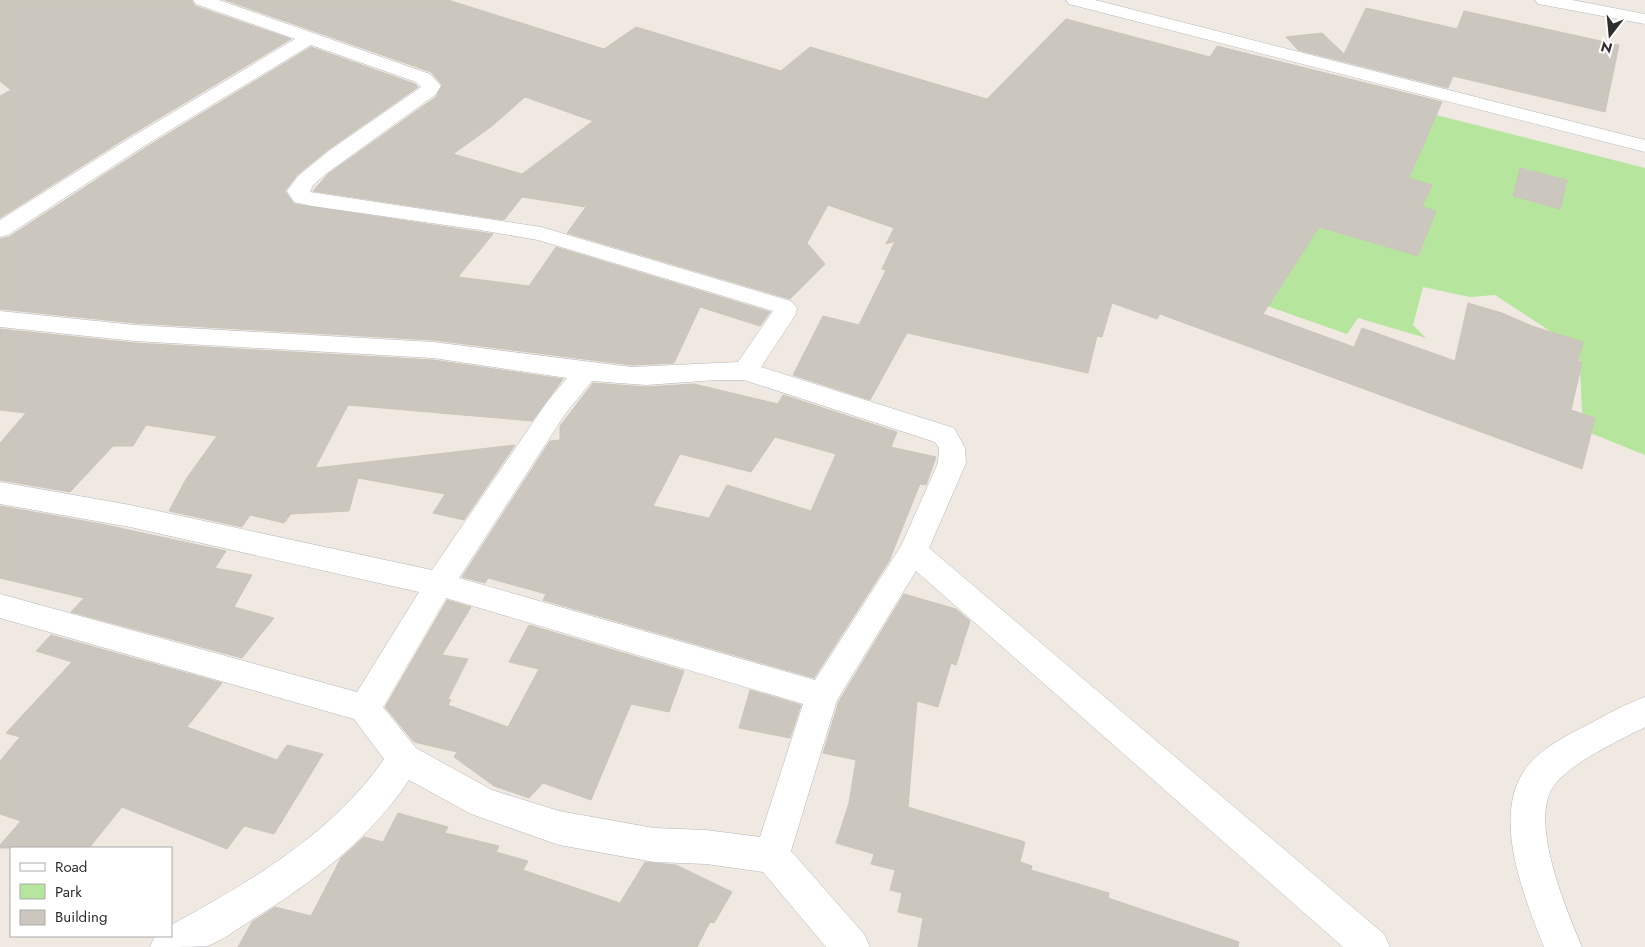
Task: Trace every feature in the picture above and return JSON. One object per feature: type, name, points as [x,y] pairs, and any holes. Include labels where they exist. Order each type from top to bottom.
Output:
[{"type":"street","points":[[202,0],[423,78],[431,86],[428,91],[322,166],[301,184],[298,191],[302,197],[312,200],[480,223],[541,234],[783,306],[785,308],[784,314],[745,371]]},
{"type":"street","points":[[1075,0],[1645,146]]},
{"type":"street","points":[[1544,0],[1645,19]]},
{"type":"street","points":[[0,230],[137,142],[308,39]]},
{"type":"street","points":[[0,319],[152,334],[305,341],[437,351],[585,372],[671,377],[724,370],[745,371],[945,435],[952,448],[952,463],[913,551],[822,696],[772,856]]},
{"type":"street","points":[[365,708],[439,584],[556,408],[585,372]]},
{"type":"street","points":[[0,493],[130,516],[439,584],[822,696]]},
{"type":"street","points":[[913,551],[1371,947]]},
{"type":"street","points":[[0,606],[365,708],[404,759],[483,803],[558,828],[654,845],[706,846],[772,856],[851,947]]},
{"type":"street","points":[[1563,947],[1540,891],[1530,844],[1528,806],[1541,775],[1568,753],[1645,712]]},
{"type":"street","points":[[169,947],[275,884],[325,846],[370,804],[404,759]]},
{"type":"green space","points":[[1369,98],[1645,168],[1645,455],[1583,430],[1579,350],[1495,295],[1470,297],[1423,287],[1413,325],[1426,338],[1358,318],[1347,334],[1190,279]]},
{"type":"building","points":[[0,0],[191,0],[195,6],[291,39],[129,136],[0,218],[0,96],[11,90],[0,81]]},
{"type":"building","points":[[225,0],[448,0],[604,49],[636,27],[781,71],[810,47],[987,99],[1066,19],[1210,57],[1217,46],[1442,102],[1409,178],[1432,185],[1422,207],[1436,211],[1418,256],[1319,227],[1263,314],[1354,347],[1362,328],[1455,361],[1468,303],[1583,342],[1578,361],[1582,363],[1571,410],[1595,418],[1582,469],[1160,314],[1157,319],[1112,303],[1102,337],[1097,336],[1088,373],[907,333],[870,400],[793,375],[823,316],[859,325],[886,270],[882,269],[895,241],[886,244],[894,228],[828,205],[807,243],[825,264],[790,299],[567,233],[586,207],[522,197],[504,220],[313,191],[328,174],[436,97],[442,85],[431,72]],"holes":[[[525,97],[593,121],[522,174],[453,154],[492,126]]]},
{"type":"building","points":[[1366,8],[1457,29],[1464,11],[1619,45],[1605,112],[1453,76],[1448,88],[1298,50],[1286,37],[1322,33],[1344,54]]},
{"type":"building","points":[[311,47],[415,84],[418,87],[329,149],[297,175],[285,191],[294,204],[493,234],[458,277],[529,286],[556,247],[770,312],[760,326],[700,307],[674,363],[632,365],[433,340],[135,323],[0,309],[0,239],[9,237],[145,148]]},
{"type":"building","points":[[1520,168],[1567,180],[1560,209],[1513,196]]},
{"type":"building","points":[[0,329],[135,343],[433,360],[563,379],[532,421],[348,405],[315,468],[515,445],[464,520],[433,513],[445,494],[358,478],[349,511],[291,514],[284,523],[250,515],[242,527],[169,511],[186,479],[217,436],[146,425],[133,446],[113,446],[70,492],[0,480],[0,443],[26,413],[0,410]]},
{"type":"building","points":[[593,383],[646,387],[694,384],[778,404],[783,395],[897,432],[891,447],[936,457],[926,485],[920,484],[889,561],[814,678],[543,600],[546,594],[488,578],[485,583],[462,577],[550,441],[560,440],[560,426]],"holes":[[[775,437],[836,454],[811,511],[727,485],[709,518],[653,506],[680,454],[751,472]]]},
{"type":"building","points":[[0,506],[101,524],[226,551],[215,568],[252,575],[234,607],[274,618],[242,658],[71,612],[84,598],[0,578]]},
{"type":"building","points":[[904,594],[956,609],[970,621],[956,665],[951,663],[938,707],[917,701],[908,807],[1025,842],[1020,862],[1032,866],[1031,870],[1109,893],[1108,898],[1239,942],[1238,947],[918,947],[923,918],[898,912],[902,893],[890,890],[895,870],[871,864],[874,854],[836,843],[849,803],[856,760],[823,753],[839,701]]},
{"type":"building","points":[[447,600],[471,607],[442,655],[468,659],[448,699],[451,700],[448,705],[508,727],[539,669],[509,662],[529,625],[684,671],[669,712],[631,704],[591,800],[543,783],[529,798],[494,786],[454,757],[457,752],[414,742],[385,707]]},
{"type":"building","points":[[51,635],[222,683],[187,727],[277,760],[287,745],[323,754],[274,834],[244,826],[227,849],[122,807],[90,847],[0,848],[0,845],[21,821],[0,814],[0,761],[20,737],[6,733],[72,662],[36,651]]},
{"type":"building","points":[[750,690],[801,705],[790,738],[739,728]]},
{"type":"building","points":[[398,813],[448,827],[445,833],[499,846],[496,852],[528,861],[523,870],[620,903],[645,862],[676,865],[732,892],[714,923],[710,922],[697,947],[238,947],[252,922],[275,907],[311,916],[341,858],[364,837],[383,842]]}]
